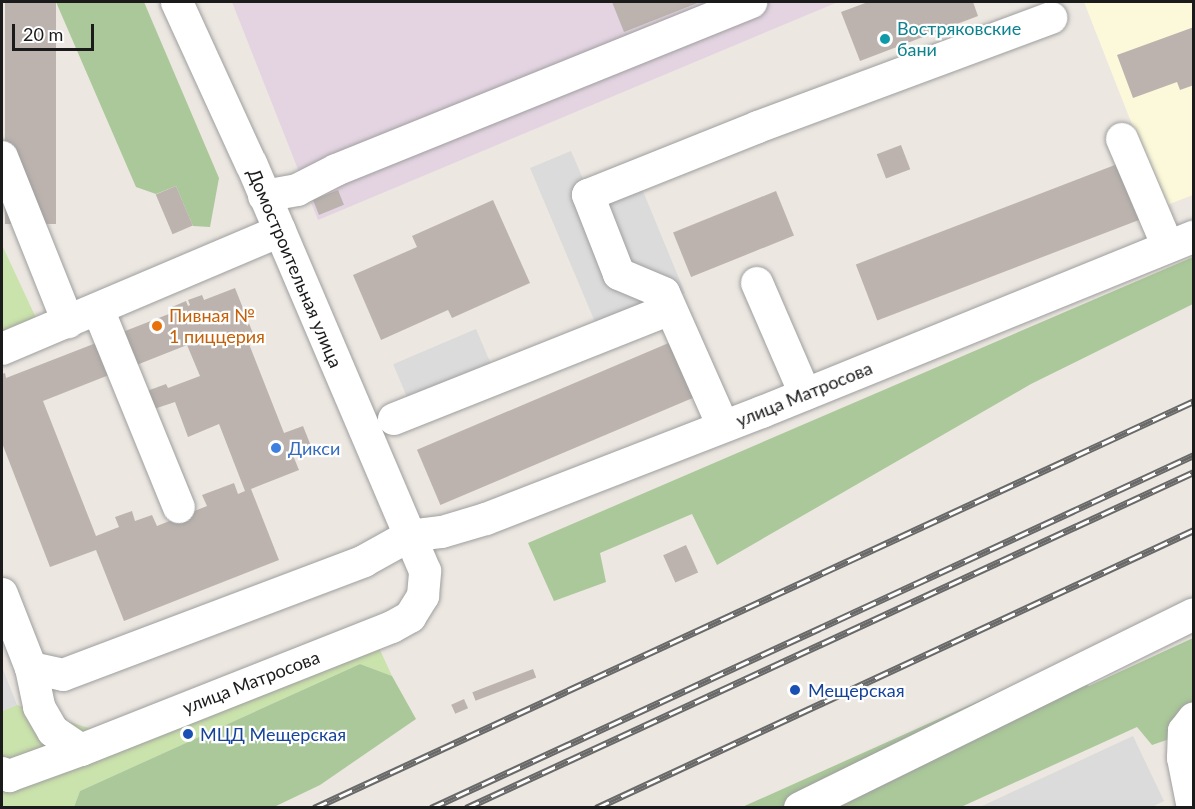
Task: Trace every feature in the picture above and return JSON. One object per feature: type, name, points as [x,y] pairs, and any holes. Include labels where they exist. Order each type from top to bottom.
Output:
[{"type":"street","name":"Домостроительная улица","points":[[177,2],[280,231],[409,536]]},
{"type":"street","points":[[264,196],[297,190],[336,170],[751,2]]},
{"type":"street","points":[[723,426],[664,293],[619,274],[588,195],[758,127],[1051,18]]},
{"type":"street","points":[[1122,139],[1181,242]]},
{"type":"street","points":[[2,157],[68,322]]},
{"type":"street","points":[[2,349],[280,231]]},
{"type":"street","name":"улица Матросова","points":[[30,668],[63,675],[364,561],[409,536],[442,532],[486,519],[805,394],[872,356],[1181,242]]},
{"type":"street","points":[[757,283],[805,394]]},
{"type":"street","points":[[98,309],[178,507]]},
{"type":"street","points":[[394,419],[670,309]]},
{"type":"street","name":"улица Матросова","points":[[5,775],[81,750],[410,617],[423,596],[425,571],[409,536]]},
{"type":"street","points":[[2,594],[30,668],[39,707],[53,731],[81,750]]},
{"type":"street","points":[[800,807],[1194,614]]},
{"type":"street","points":[[1193,807],[1183,758],[1184,731],[1194,718]]},
{"type":"shaded area","points":[[232,2],[838,2],[318,220]]},
{"type":"shaded area","points":[[1084,2],[1193,2],[1193,195],[1164,206]]},
{"type":"shaded area","points":[[571,151],[584,181],[631,162],[685,293],[598,329],[530,168]]},
{"type":"shaded area","points":[[476,329],[492,367],[409,402],[393,364]]},
{"type":"shaded area","points":[[2,667],[17,705],[2,711]]},
{"type":"shaded area","points":[[1133,736],[1164,801],[1150,808],[980,807]]},
{"type":"green space","points":[[56,2],[144,2],[219,178],[210,227],[193,226],[176,186],[156,194],[136,187]]},
{"type":"green space","points":[[2,245],[36,318],[2,333]]},
{"type":"green space","points":[[1193,257],[1193,304],[1031,384],[717,565],[692,514],[600,553],[606,582],[554,601],[528,543]]},
{"type":"green space","points":[[373,635],[392,676],[360,664],[80,791],[74,807],[2,808],[2,711],[17,705],[98,731]]},
{"type":"green space","points":[[1193,638],[1193,731],[1152,745],[1137,727],[961,807],[740,808],[1057,666],[1089,686]]},
{"type":"green space","points":[[360,664],[392,676],[416,719],[320,785],[274,807],[74,807],[80,791]]},
{"type":"building","points":[[5,2],[56,2],[56,224],[5,224]]},
{"type":"building","points":[[612,2],[700,2],[624,32]]},
{"type":"building","name":"Востряковские бани","points":[[868,2],[973,2],[978,16],[860,61],[841,12]]},
{"type":"building","points":[[1194,27],[1194,85],[1180,90],[1177,82],[1133,98],[1117,55]]},
{"type":"building","points":[[901,145],[910,169],[886,179],[877,154]]},
{"type":"building","points":[[1120,163],[1142,219],[877,320],[856,264]]},
{"type":"building","points":[[176,186],[193,226],[173,234],[156,195]]},
{"type":"building","points":[[338,190],[344,205],[319,215],[313,200]]},
{"type":"building","points":[[776,191],[794,236],[691,277],[673,233]]},
{"type":"building","points":[[493,200],[530,283],[452,318],[448,310],[381,340],[353,275],[417,247],[412,236]]},
{"type":"building","points":[[235,288],[256,341],[249,344],[284,433],[303,426],[311,446],[292,453],[299,470],[251,489],[279,560],[124,621],[96,550],[50,567],[2,443],[2,374],[5,373],[6,378],[96,343],[109,375],[43,401],[96,536],[119,527],[115,517],[132,511],[135,521],[152,515],[157,526],[207,506],[202,495],[234,483],[238,494],[245,491],[219,424],[188,437],[175,402],[154,409],[147,391],[166,384],[168,388],[200,376],[187,345],[134,366],[120,333],[174,312],[172,307],[186,301],[188,306],[190,305],[188,300],[202,295],[204,300]]},
{"type":"building","points":[[671,342],[694,397],[440,505],[417,450]]},
{"type":"building","points":[[686,545],[698,572],[675,583],[663,555]]},
{"type":"building","points":[[533,669],[536,677],[476,701],[472,692]]},
{"type":"building","points":[[464,699],[468,708],[455,714],[451,705]]},
{"type":"railway","points":[[314,808],[1194,401]]},
{"type":"railway","points":[[431,808],[1194,455]]},
{"type":"railway","points":[[466,808],[1194,472]]},
{"type":"railway","points":[[596,808],[1194,530]]},
{"type":"place","name":"Востряковские бани","points":[[885,39]]},
{"type":"place","name":"Пивная № 1 пиццерия","points":[[157,326]]},
{"type":"place","name":"Дикси","points":[[276,448]]},
{"type":"place","name":"Мещерская","points":[[795,690]]},
{"type":"place","name":"МЦД Мещерская","points":[[188,734]]}]
